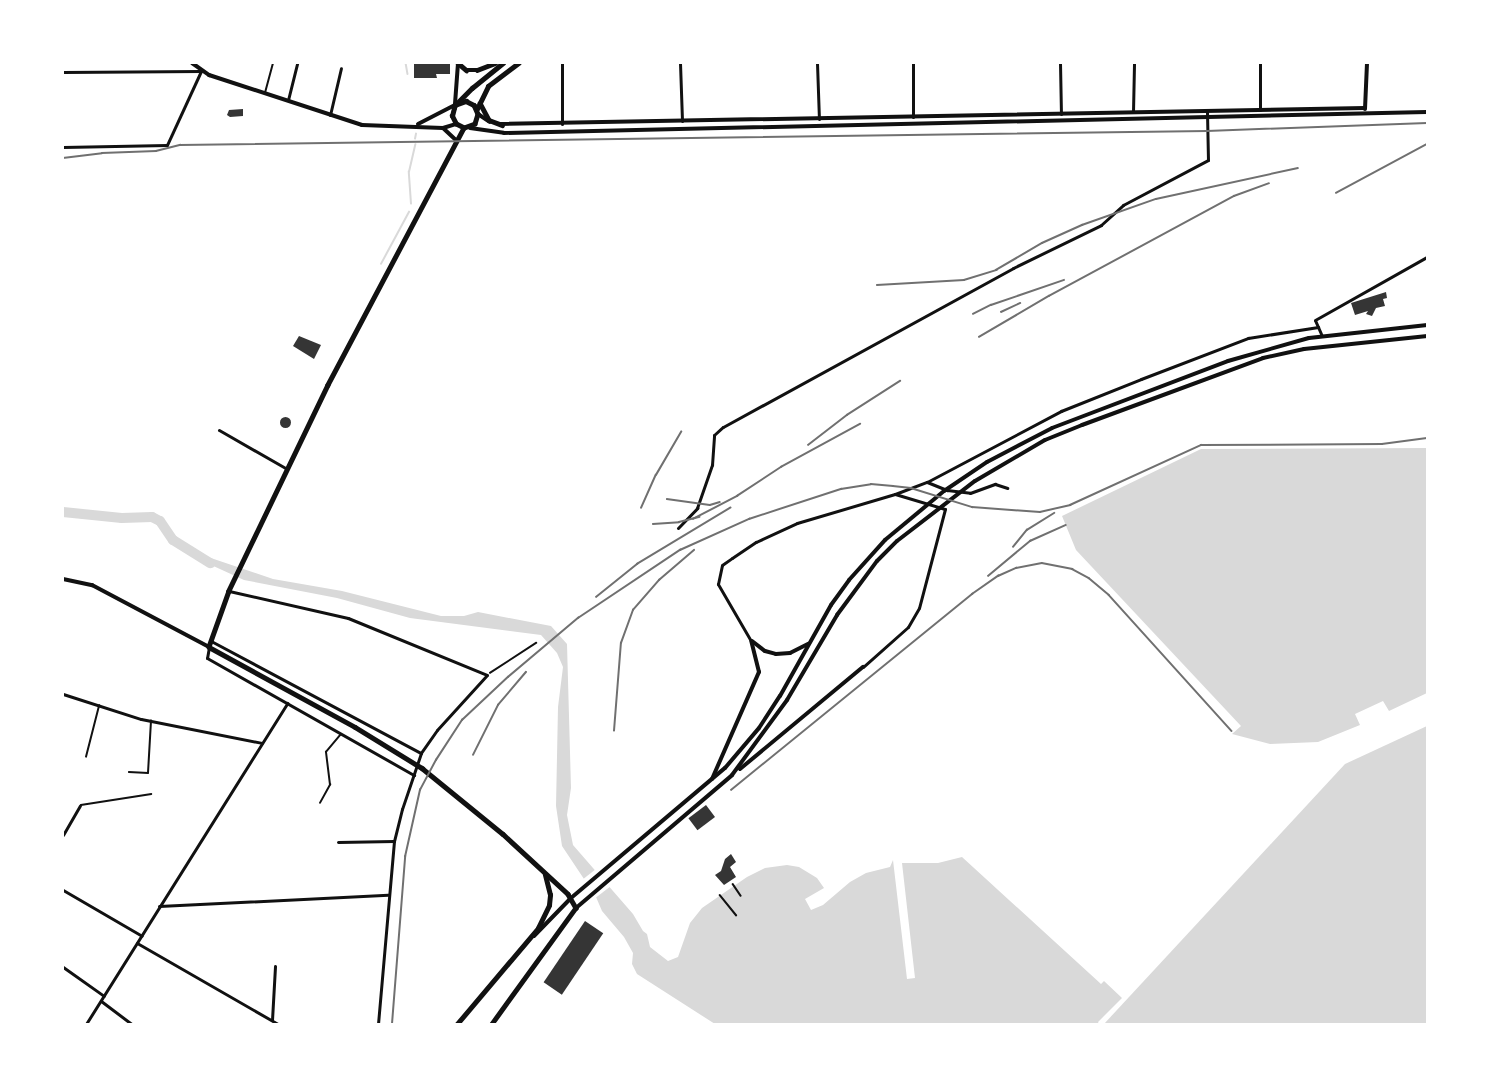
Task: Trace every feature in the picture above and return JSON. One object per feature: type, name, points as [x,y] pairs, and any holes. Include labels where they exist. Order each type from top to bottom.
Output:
[{"type":"main road","points":[[192,63],[201,71],[287,102],[362,125],[443,128],[456,124]]},
{"type":"main road","points":[[458,63],[465,70],[477,70],[495,63]]},
{"type":"main road","points":[[458,63],[452,116],[456,124],[464,128],[488,132],[1427,112]]},
{"type":"main road","points":[[455,105],[503,63]]},
{"type":"main road","points":[[470,128],[475,124],[481,97],[500,75],[518,63]]},
{"type":"main road","points":[[1367,63],[1365,108],[1369,114]]},
{"type":"main road","points":[[472,88],[474,95],[481,97]]},
{"type":"main road","points":[[481,97],[481,107],[489,120],[502,125]]},
{"type":"main road","points":[[414,126],[466,101],[489,122],[502,125],[1365,108]]},
{"type":"main road","points":[[488,132],[485,127],[489,122]]},
{"type":"main road","points":[[443,128],[457,141]]},
{"type":"main road","points":[[209,647],[229,591],[328,385],[464,128]]},
{"type":"main road","points":[[458,1023],[528,942],[571,898],[710,782],[759,728],[780,696],[837,596],[863,564],[901,525],[944,491],[1016,446],[1052,428],[1256,351],[1323,337],[1427,325]]},
{"type":"main road","points":[[732,775],[787,700],[853,591],[877,561],[931,513],[1005,462],[1045,440],[1263,358],[1324,346],[1427,336]]},
{"type":"main road","points":[[1323,337],[1324,346]]},
{"type":"main road","points":[[63,579],[92,585],[355,727],[422,768],[503,834],[571,898],[576,908]]},
{"type":"main road","points":[[751,641],[765,651],[776,654],[790,653],[809,644]]},
{"type":"main road","points":[[710,782],[759,672],[751,641]]},
{"type":"main road","points":[[492,1024],[576,908],[588,895],[863,667]]},
{"type":"main road","points":[[528,942],[549,905],[549,883],[542,871]]},
{"type":"street","points":[[287,102],[297,63]]},
{"type":"street","points":[[562,63],[562,124]]},
{"type":"street","points":[[680,63],[682,121]]},
{"type":"street","points":[[817,63],[819,119]]},
{"type":"street","points":[[913,63],[913,117]]},
{"type":"street","points":[[1060,63],[1061,114]]},
{"type":"street","points":[[1133,112],[1134,63]]},
{"type":"street","points":[[1260,63],[1260,110]]},
{"type":"street","points":[[330,115],[341,68]]},
{"type":"street","points":[[63,72],[201,71],[167,145],[63,147]]},
{"type":"street","points":[[678,528],[697,508],[712,465],[714,435],[1013,268],[1101,225],[1123,205],[1208,160],[1207,111]]},
{"type":"street","points":[[1323,337],[1315,320],[1427,257]]},
{"type":"street","points":[[751,641],[721,594],[718,584],[722,565],[756,542],[797,523],[895,494],[927,482],[1061,411],[1248,338],[1318,327]]},
{"type":"street","points":[[219,430],[287,469]]},
{"type":"street","points":[[927,482],[947,490],[970,493],[995,484],[1007,488]]},
{"type":"street","points":[[863,667],[908,627],[920,608],[945,509],[895,494]]},
{"type":"street","points":[[229,591],[348,618],[487,675],[437,730],[421,753],[394,841],[378,1024]]},
{"type":"street","points":[[210,640],[421,753]]},
{"type":"street","points":[[209,647],[207,658],[414,776]]},
{"type":"street","points":[[63,694],[151,721],[262,743]]},
{"type":"street","points":[[86,1024],[287,703]]},
{"type":"street","points":[[63,835],[80,805]]},
{"type":"street","points":[[338,842],[394,841]]},
{"type":"street","points":[[63,890],[142,936]]},
{"type":"street","points":[[159,906],[388,895]]},
{"type":"street","points":[[138,943],[278,1024]]},
{"type":"street","points":[[272,1020],[275,966]]},
{"type":"street","points":[[63,967],[104,996]]},
{"type":"street","points":[[101,1001],[132,1024]]},
{"type":"lane","points":[[265,94],[273,63]]},
{"type":"lane","points":[[86,757],[99,706]]},
{"type":"lane","points":[[129,772],[148,773],[151,721]]},
{"type":"lane","points":[[320,803],[330,785],[326,752],[341,734]]},
{"type":"lane","points":[[80,805],[151,794]]},
{"type":"path","points":[[487,675],[536,643]]},
{"type":"path","points":[[733,884],[741,896]]},
{"type":"path","points":[[720,895],[736,915]]},
{"type":"shaded area","points":[[1427,448],[1427,693],[1389,711],[1383,701],[1355,714],[1360,725],[1318,742],[1270,744],[1232,734],[1241,726],[1076,550],[1062,516],[1201,449]]},
{"type":"shaded area","points":[[202,555],[273,579],[342,591],[441,616],[464,616],[478,612],[551,626],[567,644],[571,788],[567,815],[573,845],[633,914],[647,934],[650,947],[668,961],[678,957],[690,923],[702,908],[747,877],[765,868],[787,865],[799,867],[817,878],[824,888],[805,899],[811,910],[823,905],[850,882],[866,873],[890,867],[893,860],[907,979],[915,978],[902,863],[938,863],[962,857],[1101,984],[1104,981],[1122,998],[1098,1022],[1099,1024],[715,1024],[637,974],[632,964],[633,953],[624,937],[602,911],[596,897],[562,846],[556,806],[558,707],[563,667],[557,653],[541,635],[410,618],[337,598],[244,580],[198,559]]},
{"type":"shaded area","points":[[1427,726],[1427,1024],[1104,1024],[1345,764]]},
{"type":"pier","points":[[596,869],[611,886],[594,899],[582,880]]},
{"type":"building","points":[[414,63],[450,63],[450,74],[436,74],[437,78],[414,78]]},
{"type":"building","points":[[243,109],[243,116],[230,117],[227,115],[229,110]]},
{"type":"building","points":[[1386,292],[1387,298],[1383,299],[1385,306],[1376,308],[1372,316],[1366,314],[1368,311],[1355,315],[1351,303]]},
{"type":"building","points":[[299,336],[321,345],[314,359],[293,346]]},
{"type":"building","points":[[285,417],[289,418],[289,426],[285,427],[281,426],[280,422],[281,418]]},
{"type":"building","points":[[706,805],[715,817],[697,830],[688,818]]},
{"type":"building","points":[[731,854],[736,862],[730,867],[736,877],[724,885],[715,875],[721,871],[725,859]]},
{"type":"building","points":[[585,921],[603,933],[562,995],[544,982]]},
{"type":"waterway","points":[[406,63],[408,74]]},
{"type":"waterway","points":[[415,139],[416,134]]},
{"type":"waterway","points":[[411,204],[409,172],[415,145]]},
{"type":"waterway","points":[[381,264],[409,212]]},
{"type":"waterway","points":[[63,512],[122,518],[152,517],[160,521],[173,540],[210,563]]},
{"type":"railway","points":[[63,158],[102,153],[156,151],[180,145],[1207,131],[1427,123]]},
{"type":"railway","points":[[1336,193],[1427,144]]},
{"type":"railway","points":[[877,285],[964,280],[996,270],[1042,243],[1082,225],[1156,199],[1298,168]]},
{"type":"railway","points":[[979,337],[1049,296],[1234,196],[1269,183]]},
{"type":"railway","points":[[973,314],[991,305],[1064,280]]},
{"type":"railway","points":[[1001,312],[1020,303]]},
{"type":"railway","points":[[808,445],[847,415],[900,381]]},
{"type":"railway","points":[[693,519],[860,424]]},
{"type":"railway","points":[[641,508],[656,475],[681,432]]},
{"type":"railway","points":[[392,1024],[405,857],[420,790],[436,760],[462,720],[508,677],[578,618],[680,550],[749,519],[841,489],[871,484],[911,488],[972,507],[1040,512],[1070,505],[1201,445],[1382,444],[1427,438]]},
{"type":"railway","points":[[667,499],[710,505],[720,502]]},
{"type":"railway","points":[[596,597],[637,564],[730,508]]},
{"type":"railway","points":[[1013,547],[1027,530],[1054,513]]},
{"type":"railway","points":[[653,524],[679,522],[699,517]]},
{"type":"railway","points":[[988,576],[1030,541],[1066,525]]},
{"type":"railway","points":[[614,731],[621,643],[633,610],[659,580],[694,550]]},
{"type":"railway","points":[[731,790],[972,594],[998,576],[1016,568],[1042,563],[1072,569],[1089,578],[1109,595],[1232,731]]},
{"type":"railway","points":[[473,755],[498,705],[526,672]]}]
